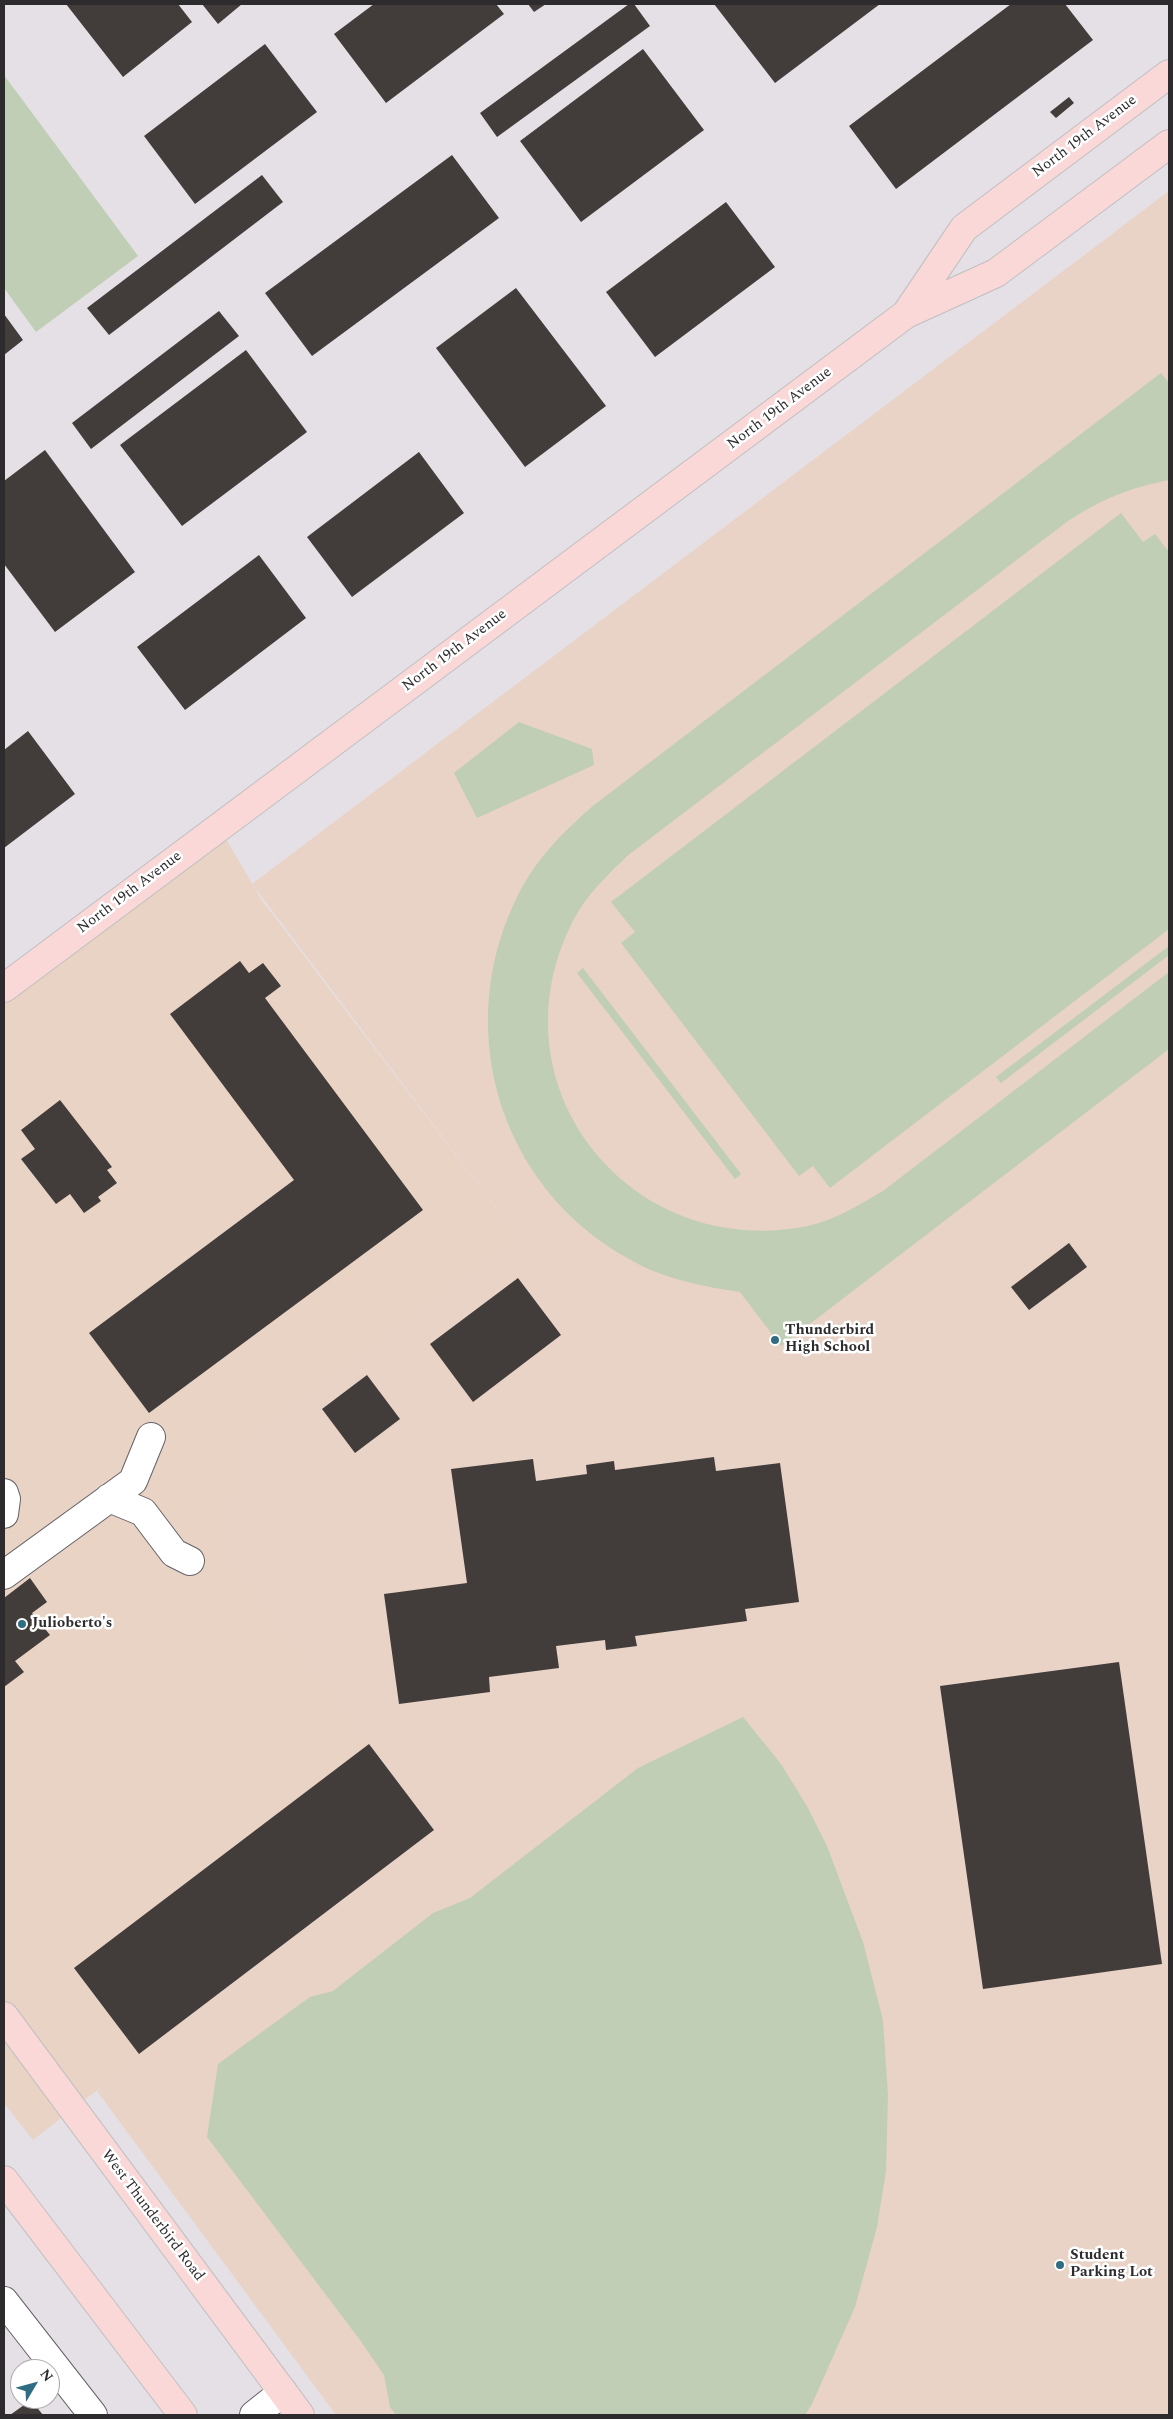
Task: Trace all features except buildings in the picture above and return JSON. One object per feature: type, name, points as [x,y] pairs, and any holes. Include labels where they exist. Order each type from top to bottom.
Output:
[{"type":"main road","name":"North 19th Avenue","points":[[906,314],[964,228],[1169,74]]},
{"type":"main road","name":"North 19th Avenue","points":[[4,988],[906,314],[996,272],[1169,144]]},
{"type":"main road","name":"West Thunderbird Road","points":[[4,2016],[300,2415]]},
{"type":"main road","points":[[4,2180],[183,2415]]},
{"type":"street","points":[[4,1575],[133,1481],[151,1438]]},
{"type":"street","points":[[4,1493],[6,1499],[4,1514]]},
{"type":"street","points":[[109,1498],[143,1512],[174,1553],[190,1561]]},
{"type":"street","points":[[4,2301],[93,2415]]},
{"type":"street","points":[[254,2415],[283,2392]]},
{"type":"shaded area","name":"Thunderbird High School","points":[[1169,191],[1169,2415],[336,2415],[97,2091],[139,2054],[434,1830],[217,1549],[245,1444],[518,1237],[252,884]]},
{"type":"shaded area","points":[[219,827],[261,899],[518,1237],[245,1444],[369,1744],[434,1830],[139,2054],[110,2080],[33,2140],[4,2103],[4,988]]},
{"type":"green space","points":[[4,75],[138,256],[36,332],[4,288]]},
{"type":"green space","points":[[1161,373],[1169,383],[1169,480],[1116,495],[1092,506],[1068,521],[627,856],[591,893],[574,919],[552,981],[549,1041],[563,1098],[591,1148],[632,1188],[683,1216],[743,1230],[808,1226],[847,1212],[883,1191],[1169,972],[1169,1049],[781,1346],[740,1292],[683,1281],[642,1266],[584,1228],[547,1190],[519,1147],[499,1099],[489,1048],[489,996],[499,944],[519,893],[534,868],[562,835],[594,805]]},
{"type":"green space","points":[[1121,513],[1143,542],[1155,534],[1169,552],[1169,929],[830,1188],[813,1166],[799,1176],[621,943],[635,932],[611,902]]},
{"type":"green space","points":[[519,722],[592,749],[594,765],[477,818],[454,773]]},
{"type":"green space","points":[[1169,946],[1169,955],[1001,1083],[996,1077]]},
{"type":"green space","points":[[583,968],[741,1174],[735,1179],[577,973]]},
{"type":"green space","points":[[743,1717],[781,1764],[808,1808],[827,1846],[863,1942],[883,2020],[888,2095],[886,2171],[877,2227],[855,2307],[812,2404],[805,2415],[396,2415],[390,2407],[384,2375],[360,2340],[207,2137],[218,2064],[310,1997],[333,1991],[433,1913],[470,1898],[638,1768]]},
{"type":"place","name":"Thunderbird High School","points":[[775,1340]]},
{"type":"place","name":"Julioberto's","points":[[22,1624]]},
{"type":"place","name":"Student Parking Lot","points":[[1060,2265]]}]
